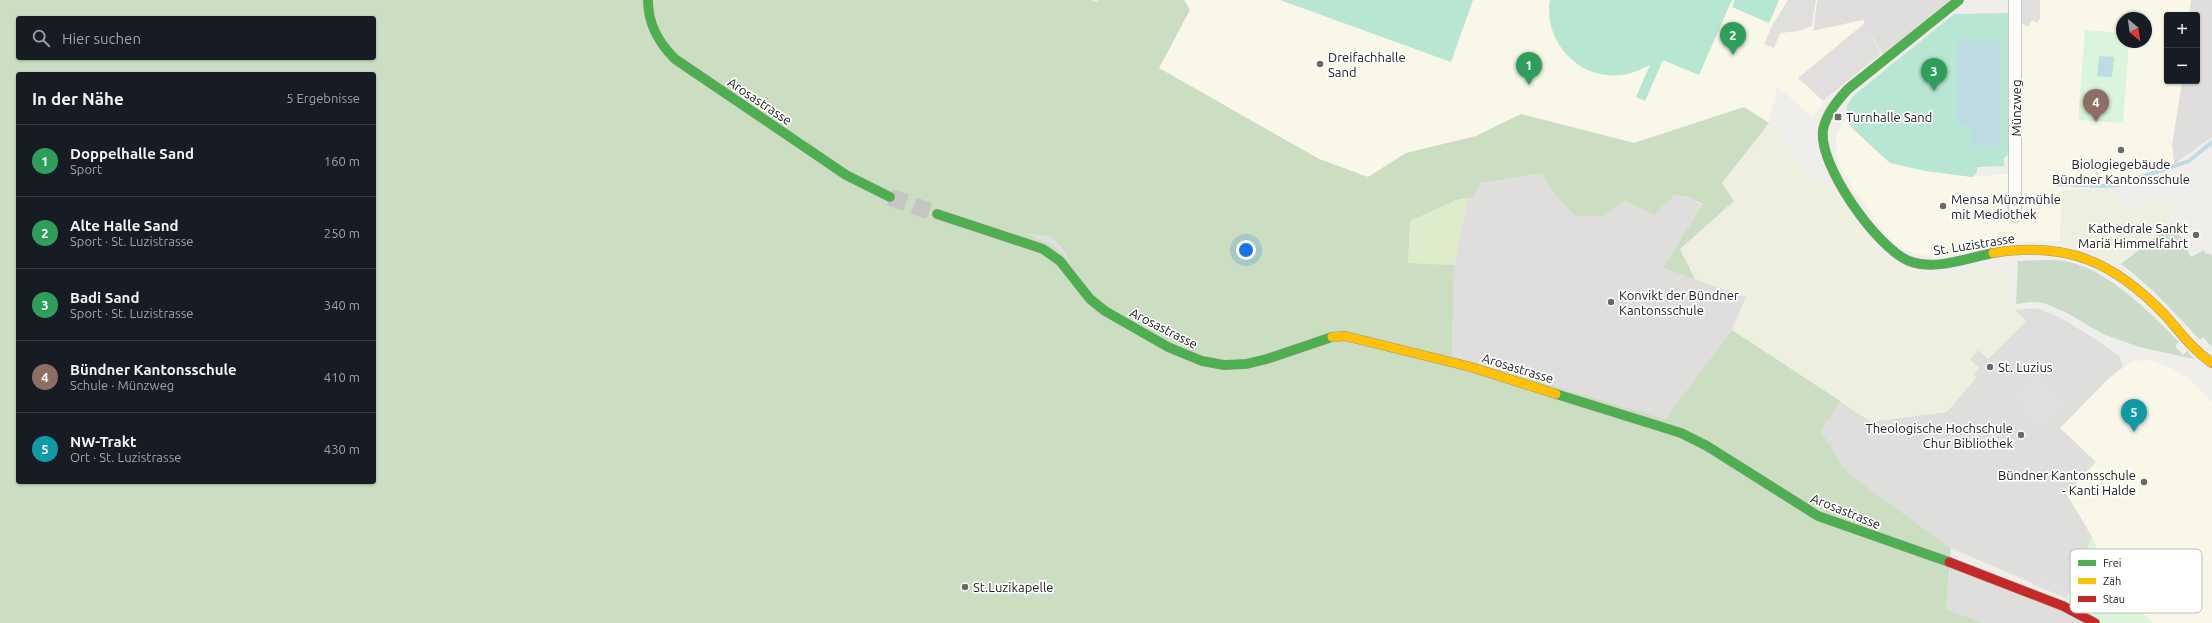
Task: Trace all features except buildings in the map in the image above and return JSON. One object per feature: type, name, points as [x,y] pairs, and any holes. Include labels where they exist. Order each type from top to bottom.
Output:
[{"type":"main road","name":"Arosastrasse","points":[[648,0],[650,20],[656,35],[675,59],[846,175],[890,197]]},
{"type":"main road","name":"St. Luzistrasse","points":[[1959,0],[1848,89],[1835,103],[1825,124],[1822,141],[1825,157],[1841,186],[1889,250],[1909,261],[1919,264],[1944,264],[1990,253],[2039,249],[2076,255],[2098,264],[2136,286],[2199,353],[2212,364]]},
{"type":"main road","name":"Arosastrasse","points":[[937,214],[1043,249],[1060,261],[1090,299],[1106,311],[1168,348],[1190,358],[1224,365],[1246,364],[1272,357],[1327,337],[1345,336],[1471,367],[1681,433],[1707,446],[1818,516],[1931,555],[2070,610]]},
{"type":"main road","name":"Arosastrasse","points":[[2076,613],[2095,623]]},
{"type":"street","name":"Münzweg","points":[[2015,0],[2015,216]]},
{"type":"shaded area","points":[[1184,0],[1817,0],[1813,31],[1863,20],[1882,55],[1826,99],[1813,117],[1777,86],[1769,123],[1744,108],[1634,143],[1521,114],[1476,136],[1406,153],[1368,177],[1319,159],[1158,68],[1189,10]]},
{"type":"shaded area","points":[[1788,0],[1816,0],[1812,26],[1799,31],[1780,33],[1774,48],[1764,44],[1772,26]]},
{"type":"shaded area","points":[[1817,0],[1959,0],[1885,59],[1863,20],[1813,31]]},
{"type":"shaded area","points":[[2017,0],[2191,0],[2189,12],[2164,12],[2164,84],[2182,84],[2172,145],[2174,164],[2122,180],[2119,187],[2062,190],[2060,241],[2003,242],[1950,255],[1928,256],[1907,251],[1886,236],[1845,176],[1837,158],[1836,136],[1846,116],[1853,129],[1890,163],[1926,171],[1972,177],[2016,173]]},
{"type":"shaded area","points":[[2021,0],[2040,0],[2040,18],[2037,23],[2032,20],[2028,27],[2021,23]]},
{"type":"shaded area","points":[[2191,0],[2212,0],[2212,137],[2174,164],[2172,145],[2182,84],[2200,84],[2200,12],[2189,12]]},
{"type":"shaded area","points":[[1865,23],[1881,54],[1823,101],[1798,78]]},
{"type":"shaded area","points":[[1542,173],[1551,189],[1604,216],[1625,201],[1654,215],[1675,195],[1686,196],[1703,205],[1664,268],[1746,297],[1732,330],[1665,419],[1452,356],[1454,265],[1468,198],[1474,196],[1480,183]]},
{"type":"shaded area","points":[[1025,233],[1049,236],[1061,246],[1070,262],[1055,247]]},
{"type":"shaded area","points":[[2037,308],[2061,318],[2119,356],[2123,367],[2108,379],[2060,428],[2096,462],[2066,493],[2092,537],[2087,549],[2070,549],[2070,589],[2066,598],[1951,548],[1846,472],[1821,431],[1840,401],[1872,422],[1965,389],[1976,378],[1970,359],[1978,350],[1988,359],[2025,321],[2015,310]]},
{"type":"shaded area","points":[[1505,357],[1531,366],[1528,375],[1502,366]]},
{"type":"shaded area","name":"Bündner Kantonsschule - Kanti Halde","points":[[2149,360],[2171,368],[2188,378],[2212,402],[2212,623],[2153,623],[2142,613],[2202,613],[2202,549],[2097,549],[2092,537],[2066,493],[2095,462],[2060,428],[2108,379],[2133,361]]},
{"type":"shaded area","points":[[2037,366],[2071,401],[2041,433],[2006,397]]},
{"type":"shaded area","points":[[2062,432],[2094,464],[2090,468],[2058,436]]},
{"type":"shaded area","points":[[1950,563],[2095,623],[1983,623],[1946,609]]},
{"type":"shaded area","points":[[2037,572],[2070,585],[2070,588],[2066,598],[2032,584]]},
{"type":"green space","points":[[0,0],[1091,0],[1096,2],[1098,0],[1184,0],[1190,10],[1159,68],[1319,159],[1368,177],[1406,153],[1476,136],[1521,114],[1634,143],[1744,107],[1769,123],[1722,183],[1734,201],[1680,249],[1695,279],[1663,268],[1703,204],[1686,196],[1675,195],[1654,215],[1625,201],[1604,216],[1575,216],[1551,189],[1542,173],[1480,183],[1474,197],[1456,200],[1410,221],[1408,263],[1454,265],[1452,356],[1665,419],[1732,330],[1840,401],[1821,431],[1846,472],[1951,548],[1946,609],[1983,623],[0,623]]},
{"type":"green space","points":[[1280,0],[1473,0],[1451,62]]},
{"type":"green space","points":[[1550,0],[1732,0],[1699,75],[1663,60],[1645,101],[1636,97],[1650,65],[1621,75],[1606,75],[1591,71],[1578,65],[1558,44],[1552,30],[1549,15]]},
{"type":"green space","points":[[1735,0],[1779,0],[1769,23],[1732,7]]},
{"type":"green space","points":[[2010,13],[2010,154],[2004,158],[2004,166],[1977,167],[1977,173],[1972,177],[1926,171],[1890,163],[1853,129],[1846,116],[1847,106],[1853,96],[1954,14]]},
{"type":"green space","points":[[2085,30],[2116,33],[2116,48],[2129,48],[2123,123],[2078,120]]},
{"type":"green space","points":[[1769,123],[1812,181],[1823,177],[1877,251],[1895,265],[1917,273],[1938,276],[1986,266],[1986,270],[2008,271],[2007,303],[2011,304],[2010,308],[2013,308],[2026,321],[1988,359],[1978,350],[1970,359],[1979,368],[1974,374],[1976,378],[1947,412],[1871,422],[1732,330],[1746,297],[1695,279],[1680,249],[1734,201],[1722,183]]},
{"type":"green space","points":[[2062,190],[2112,192],[2120,198],[2127,208],[2172,198],[2179,208],[2169,217],[2172,222],[2120,264],[2080,246],[2060,241]]},
{"type":"green space","points":[[1468,198],[1454,265],[1408,263],[1410,221],[1450,202]]},
{"type":"green space","points":[[2173,223],[2191,257],[2204,250],[2206,254],[2209,253],[2212,256],[2212,347],[2203,337],[2200,340],[2153,291],[2121,264]]},
{"type":"green space","points":[[2018,261],[2066,261],[2099,274],[2128,294],[2142,306],[2179,342],[2175,346],[2183,355],[2187,351],[2194,359],[2139,347],[2103,334],[2067,313],[2044,303],[2031,302],[2016,304]]},
{"type":"green space","points":[[2092,537],[2097,549],[2087,549]]},
{"type":"green space","points":[[2070,589],[2070,610],[2063,606]]},
{"type":"green space","points":[[2076,613],[2142,613],[2153,623],[2095,623]]},
{"type":"water","points":[[1957,41],[1999,41],[1999,146],[1971,146],[1971,125],[1957,125]]},
{"type":"water","points":[[2099,56],[2114,57],[2112,77],[2097,76]]},
{"type":"waterway","points":[[2055,184],[2104,186],[2118,185],[2189,161],[2212,142]]},
{"type":"tunnel","points":[[890,197],[937,214]]},
{"type":"traffic: fast","points":[[648,0],[648,9],[655,32],[669,53],[675,59],[846,175],[890,197]]},
{"type":"traffic: fast","points":[[1959,0],[1848,89],[1829,113],[1824,124],[1824,145],[1830,163],[1852,204],[1881,240],[1896,253],[1909,261],[1929,265],[1951,263],[1993,253]]},
{"type":"traffic: fast","points":[[937,214],[1043,249],[1060,261],[1090,299],[1105,311],[1168,347],[1202,361],[1224,365],[1246,364],[1267,359],[1332,337]]},
{"type":"traffic: fast","points":[[1556,394],[1681,433],[1707,446],[1818,516],[1949,562]]},
{"type":"traffic: slow","points":[[1993,253],[2020,250],[2044,250],[2066,253],[2088,260],[2108,269],[2127,281],[2146,297],[2165,315],[2193,347],[2212,363]]},
{"type":"traffic: slow","points":[[1332,337],[1345,336],[1471,367],[1556,394]]},
{"type":"traffic: jam","points":[[1949,562],[2070,610]]},
{"type":"traffic: jam","points":[[2076,613],[2095,623]]},
{"type":"place","name":"Alte Halle Sand","points":[[1733,55]]},
{"type":"place","name":"Dreifachhalle Sand","points":[[1320,64]]},
{"type":"place","name":"Doppelhalle Sand","points":[[1529,85]]},
{"type":"place","name":"Badi Sand","points":[[1934,91]]},
{"type":"place","name":"Turnhalle Sand","points":[[1838,117]]},
{"type":"place","name":"Bündner Kantonsschule","points":[[2096,122]]},
{"type":"place","name":"Biologiegebäude Bündner Kantonsschule","points":[[2121,150]]},
{"type":"place","name":"Mensa Münzmühle mit Mediothek","points":[[1943,206]]},
{"type":"place","name":"Kathedrale Sankt Mariä Himmelfahrt","points":[[2196,235]]},
{"type":"place","name":"Konvikt der Bündner Kantonsschule","points":[[1611,302]]},
{"type":"place","name":"St. Luzius","points":[[1990,367]]},
{"type":"place","name":"NW-Trakt","points":[[2134,432]]},
{"type":"place","name":"Theologische Hochschule Chur Bibliothek","points":[[2021,435]]},
{"type":"place","name":"Bündner Kantonsschule - Kanti Halde","points":[[2144,482]]},
{"type":"place","name":"St.Luzikapelle","points":[[965,587]]}]
